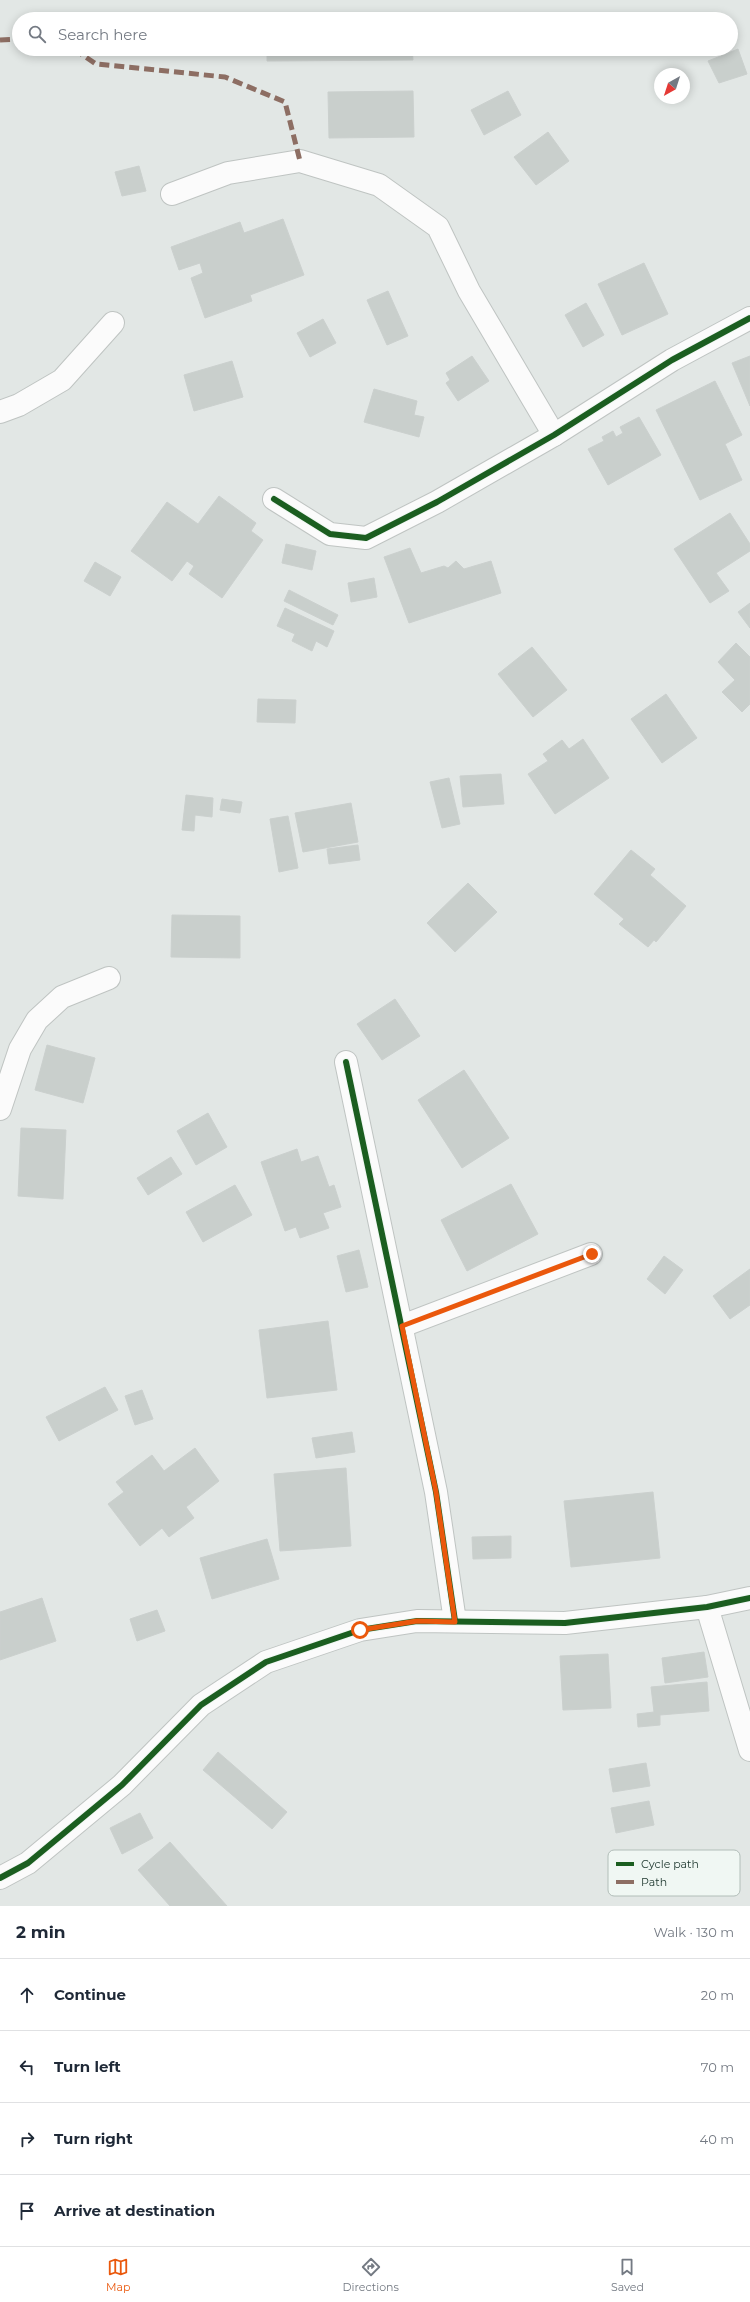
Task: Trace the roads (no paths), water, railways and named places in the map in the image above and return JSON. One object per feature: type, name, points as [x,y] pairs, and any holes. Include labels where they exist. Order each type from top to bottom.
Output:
[{"type":"street","points":[[172,194],[228,173],[300,161],[379,185],[438,227],[469,291],[554,435]]},
{"type":"street","points":[[274,500],[330,534],[366,538],[437,502],[554,435],[672,360],[750,318]]},
{"type":"street","points":[[0,412],[19,405],[62,380],[113,324]]},
{"type":"street","points":[[0,1109],[20,1049],[37,1020],[62,997],[109,978]]},
{"type":"street","points":[[346,1062],[436,1492],[455,1622]]},
{"type":"street","points":[[402,1326],[592,1254]]},
{"type":"street","points":[[0,1878],[28,1863],[122,1785],[202,1705],[266,1662],[360,1630],[417,1621],[565,1623],[707,1608],[750,1598]]},
{"type":"street","points":[[707,1608],[750,1750]]}]
